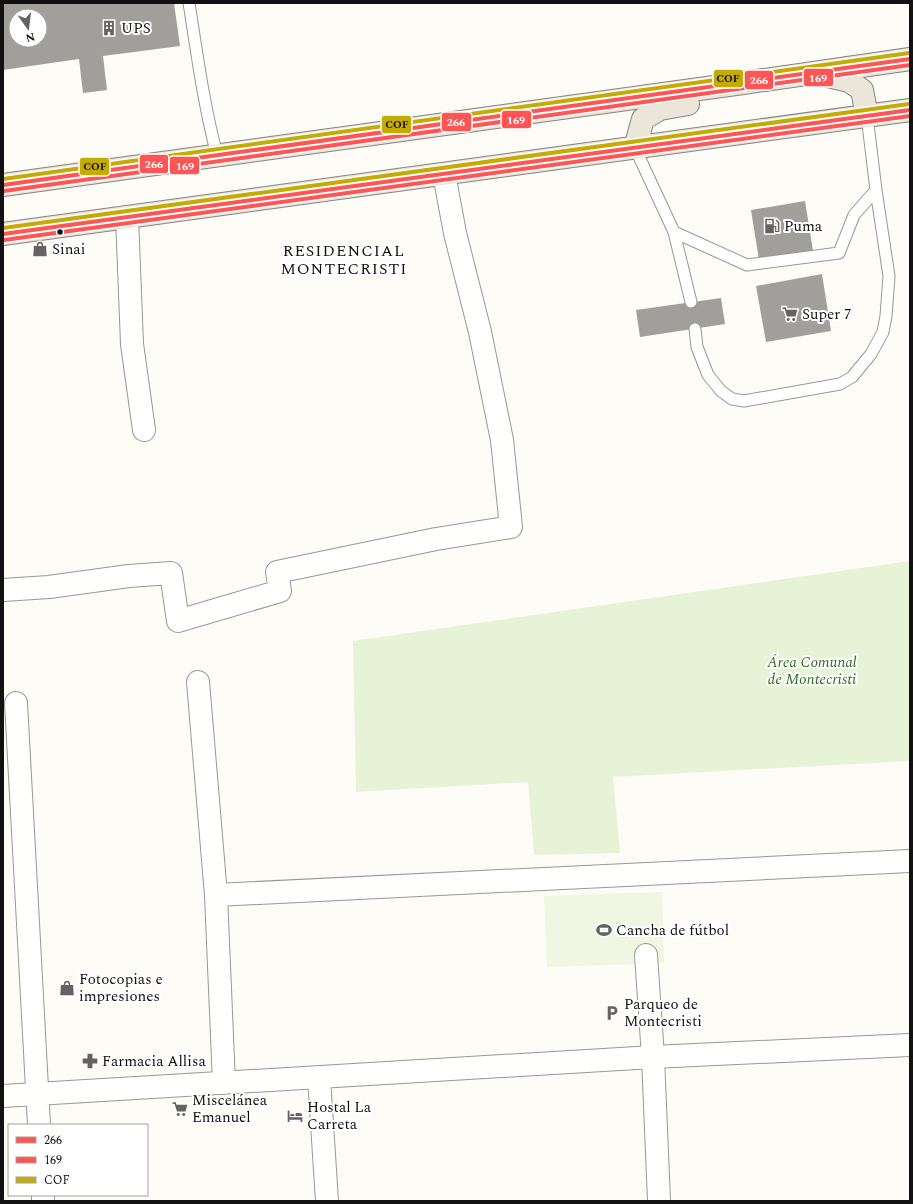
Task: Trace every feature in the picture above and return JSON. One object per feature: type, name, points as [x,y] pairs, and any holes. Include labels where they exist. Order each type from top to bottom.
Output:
[{"type":"highway","points":[[3,185],[910,59]]},
{"type":"highway","points":[[813,73],[849,81],[862,90],[867,116]]},
{"type":"highway","points":[[635,148],[643,119],[660,109],[703,101],[743,83]]},
{"type":"highway","points":[[3,234],[910,110]]},
{"type":"highway","points":[[3,197],[28,193],[62,177]]},
{"type":"street","points":[[3,590],[49,587],[129,576],[171,573],[178,621],[280,592],[277,572],[396,546],[511,527],[502,440],[480,332],[455,233],[444,174]]},
{"type":"street","points":[[127,217],[132,344],[144,430]]},
{"type":"street","points":[[198,682],[216,895],[224,1083]]},
{"type":"street","points":[[16,703],[39,1124]]},
{"type":"street","points":[[216,895],[910,861]]},
{"type":"street","points":[[646,956],[646,995],[653,1057],[660,1201]]},
{"type":"street","points":[[3,1096],[653,1057],[910,1045]]},
{"type":"street","points":[[319,1078],[328,1201]]},
{"type":"lane","points":[[189,3],[201,81],[217,156]]},
{"type":"lane","points":[[696,328],[697,347],[708,375],[721,391],[732,399],[744,401],[840,384],[852,377],[871,354],[883,332],[890,276],[876,190],[867,116]]},
{"type":"lane","points":[[635,148],[674,232],[691,302]]},
{"type":"lane","points":[[674,232],[747,265],[839,253],[854,215],[876,190]]},
{"type":"green space","name":"Área Comunal de Montecristi","points":[[910,561],[910,761],[613,777],[620,853],[534,855],[528,782],[356,792],[353,641]]},
{"type":"green space","name":"Cancha de fútbol","points":[[662,892],[664,963],[547,967],[544,896]]},
{"type":"building","name":"UPS","points":[[3,3],[174,3],[180,46],[103,56],[107,90],[83,93],[79,59],[3,70]]},
{"type":"building","points":[[805,201],[813,251],[759,260],[751,210]]},
{"type":"building","points":[[822,274],[831,331],[766,342],[756,286]]},
{"type":"building","points":[[721,298],[725,324],[640,337],[636,310]]},
{"type":"transit line","name":"COF","points":[[3,179],[909,53]]},
{"type":"transit line","name":"266","points":[[3,185],[910,59]]},
{"type":"transit line","name":"169","points":[[4,191],[910,65]]},
{"type":"transit line","name":"COF","points":[[3,228],[909,104]]},
{"type":"transit line","name":"266","points":[[3,234],[910,110]]},
{"type":"transit line","name":"169","points":[[4,240],[910,116]]},
{"type":"place","name":"UPS","points":[[109,28]]},
{"type":"place","name":"Puma","points":[[772,226]]},
{"type":"place","name":"Sinai","points":[[40,249]]},
{"type":"place","name":"Super 7","points":[[790,314]]},
{"type":"place","name":"Cancha de fútbol","points":[[604,930]]},
{"type":"place","name":"Fotocopias e impresiones","points":[[67,988]]},
{"type":"place","name":"Parqueo de Montecristi","points":[[612,1013]]},
{"type":"place","name":"Farmacia Allisa","points":[[90,1061]]},
{"type":"place","name":"Miscelánea Emanuel","points":[[180,1109]]},
{"type":"place","name":"Hostal La Carreta","points":[[295,1116]]},
{"type":"district","name":"RESIDENCIAL MONTECRISTI","points":[[344,259]]}]
